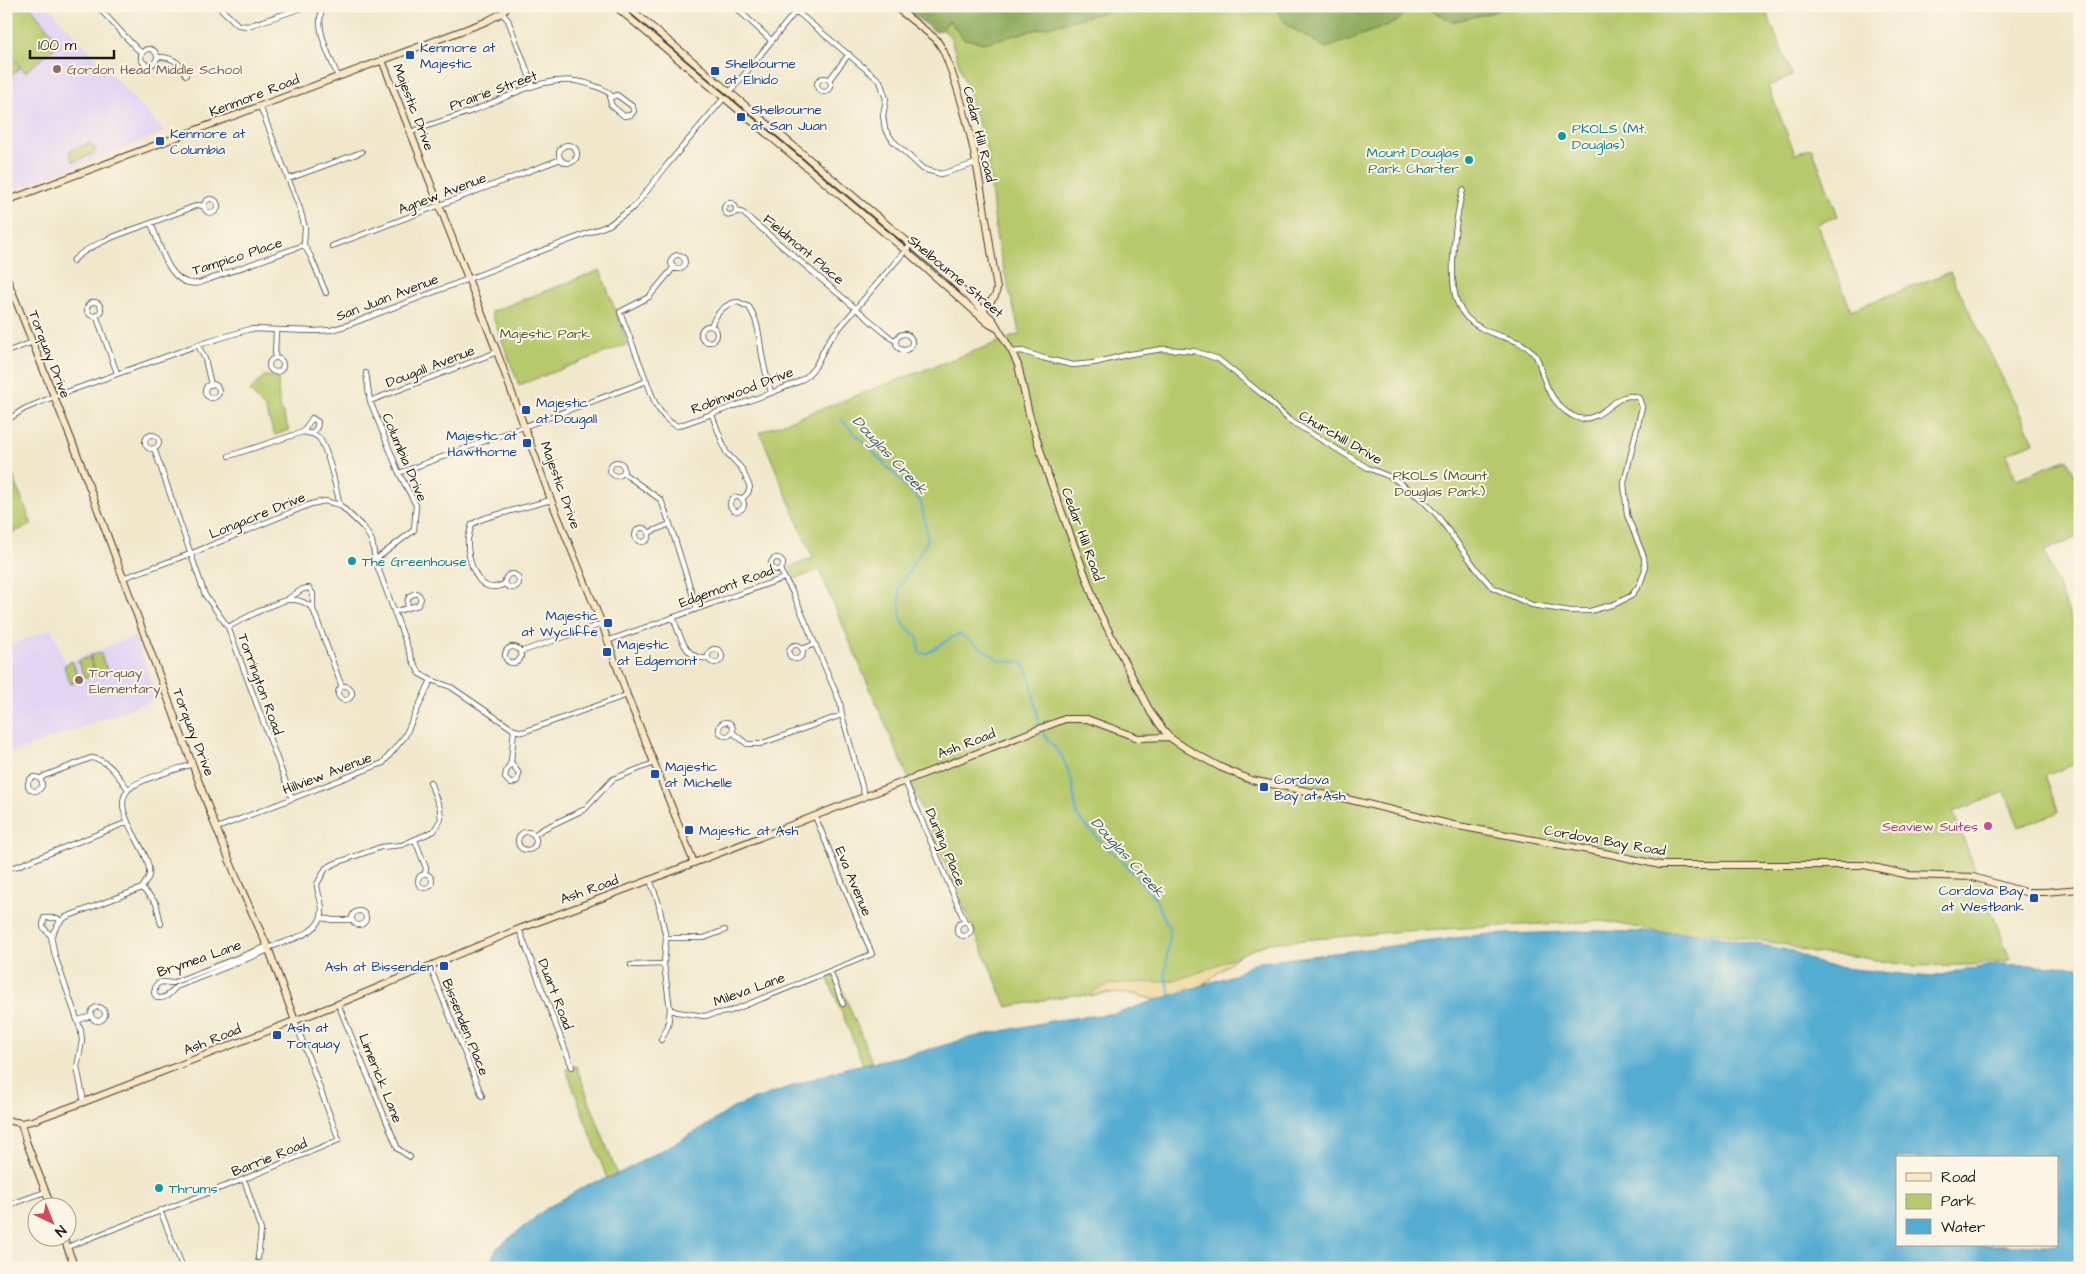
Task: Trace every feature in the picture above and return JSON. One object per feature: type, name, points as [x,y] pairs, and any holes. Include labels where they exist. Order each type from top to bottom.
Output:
[{"type":"main road","name":"Kenmore Road","points":[[6,201],[485,22],[502,13],[508,6]]},
{"type":"main road","name":"Shelbourne Street","points":[[615,6],[981,312]]},
{"type":"main road","name":"Shelbourne Street","points":[[627,6],[957,284],[989,324],[998,329]]},
{"type":"main road","name":"Cedar Hill Road","points":[[894,6],[936,39],[943,50],[968,126],[977,163],[997,289],[995,296],[981,312]]},
{"type":"main road","name":"Majestic Drive","points":[[382,60],[526,426],[551,500],[602,624],[694,863]]},
{"type":"main road","points":[[724,98],[730,92]]},
{"type":"main road","name":"Torquay Drive","points":[[6,276],[10,295],[33,342],[53,397],[79,459],[217,828],[240,886],[269,948],[295,1020]]},
{"type":"main road","name":"Cedar Hill Road","points":[[998,329],[1012,352],[1048,476],[1099,612],[1151,713],[1169,737]]},
{"type":"main road","name":"Ash Road","points":[[6,1120],[32,1122],[338,1004],[519,929],[1065,719],[1087,718],[1138,738],[1169,737]]},
{"type":"main road","name":"Cordova Bay Road","points":[[1169,737],[1220,767],[1251,780],[1453,825],[1660,865],[1864,865],[1909,876],[1973,877],[2026,892],[2080,889]]},
{"type":"main road","points":[[22,1122],[26,1141],[47,1196]]},
{"type":"main road","points":[[67,1247],[75,1268]]},
{"type":"street","points":[[97,6],[142,53]]},
{"type":"street","points":[[218,6],[238,25],[248,26],[308,6]]},
{"type":"street","points":[[316,6],[323,8],[321,29],[338,77]]},
{"type":"street","points":[[734,6],[772,41]]},
{"type":"street","points":[[730,92],[800,6]]},
{"type":"street","points":[[796,11],[880,82],[886,99],[883,116],[885,129],[892,141],[923,169],[941,174],[977,163]]},
{"type":"street","points":[[502,13],[508,20],[533,86]]},
{"type":"street","points":[[142,53],[151,49],[156,52],[157,56]]},
{"type":"street","points":[[142,53],[142,60],[147,65],[154,63],[157,56]]},
{"type":"street","points":[[829,80],[849,54]]},
{"type":"street","points":[[157,56],[172,58],[186,75]]},
{"type":"street","name":"Prairie Street","points":[[410,132],[533,86],[556,80],[571,80],[604,88],[612,96]]},
{"type":"street","name":"Prairie Street","points":[[619,95],[632,106],[634,111],[631,115],[624,116],[611,105],[612,96],[619,95]]},
{"type":"street","name":"San Juan Avenue","points":[[6,421],[24,409],[53,397],[198,345],[250,329],[331,330],[608,225],[622,217],[634,206],[724,98]]},
{"type":"street","points":[[260,106],[300,209],[305,228],[304,245],[326,293]]},
{"type":"street","points":[[288,179],[362,152]]},
{"type":"street","name":"Agnew Avenue","points":[[332,246],[561,159]]},
{"type":"street","name":"Churchill Drive","points":[[1012,352],[1022,351],[1073,365],[1094,363],[1130,354],[1162,349],[1194,351],[1218,359],[1263,395],[1289,420],[1368,468],[1393,478],[1420,498],[1437,515],[1478,572],[1492,587],[1532,605],[1552,608],[1590,611],[1615,604],[1631,596],[1640,584],[1645,570],[1644,557],[1627,515],[1624,483],[1642,407],[1639,398],[1626,395],[1606,410],[1590,418],[1580,418],[1570,414],[1564,410],[1547,386],[1538,359],[1528,346],[1481,329],[1463,313],[1454,294],[1453,282],[1454,250],[1463,190]]},
{"type":"street","points":[[73,262],[77,256],[110,239],[198,205],[204,206]]},
{"type":"street","name":"Fieldmont Place","points":[[736,211],[744,213],[892,339],[896,340]]},
{"type":"street","name":"Tampico Place","points":[[151,223],[172,272],[179,280],[188,284],[199,283],[304,245]]},
{"type":"street","name":"Robinwood Drive","points":[[674,267],[649,297],[620,312],[655,404],[671,424],[678,426],[771,393],[798,382],[811,372],[825,346],[911,244]]},
{"type":"street","points":[[711,326],[714,319],[726,305],[732,302],[744,303],[749,307],[757,323],[764,367],[769,378],[771,393]]},
{"type":"street","points":[[96,315],[117,373]]},
{"type":"street","points":[[275,358],[276,330]]},
{"type":"street","points":[[6,352],[33,342]]},
{"type":"street","points":[[198,345],[205,359],[211,385]]},
{"type":"street","name":"Dougall Avenue","points":[[370,401],[497,352]]},
{"type":"street","name":"Columbia Drive","points":[[366,373],[370,401],[399,474],[416,505],[414,530],[374,560]]},
{"type":"street","points":[[399,474],[647,382]]},
{"type":"street","points":[[712,414],[726,452],[739,464],[750,487],[748,493],[742,499]]},
{"type":"street","points":[[303,432],[312,418],[318,422],[317,427],[312,433]]},
{"type":"street","points":[[229,456],[303,432],[312,433],[320,438],[329,460],[340,505],[352,514],[372,540],[374,560],[412,659],[420,674],[451,687],[514,730],[523,732],[628,695]]},
{"type":"street","name":"Torrington Road","points":[[154,448],[206,595],[228,627],[292,799]]},
{"type":"street","points":[[622,473],[661,500],[697,609]]},
{"type":"street","points":[[506,584],[494,587],[488,586],[479,580],[470,556],[468,539],[472,524],[485,518],[551,500]]},
{"type":"street","name":"Longacre Drive","points":[[123,578],[190,554],[311,504],[325,501],[340,505]]},
{"type":"street","points":[[648,533],[670,524]]},
{"type":"street","points":[[780,570],[784,578]]},
{"type":"street","name":"Edgemont Road","points":[[607,641],[784,578],[793,593],[840,702],[865,796]]},
{"type":"street","points":[[228,627],[286,600],[303,589],[309,588],[313,594],[313,609],[342,687]]},
{"type":"street","points":[[286,600],[298,600],[306,603],[313,609]]},
{"type":"street","points":[[394,612],[408,607]]},
{"type":"street","points":[[673,618],[691,655],[699,659],[708,658]]},
{"type":"street","points":[[520,652],[602,624]]},
{"type":"street","points":[[802,649],[815,644]]},
{"type":"street","name":"Hillview Avenue","points":[[217,828],[383,763],[405,736],[431,680]]},
{"type":"street","points":[[732,732],[747,744],[760,744],[842,715]]},
{"type":"street","points":[[511,762],[514,730]]},
{"type":"street","points":[[40,780],[44,776],[91,758],[98,758],[107,763],[128,789]]},
{"type":"street","points":[[534,835],[584,809],[613,779],[654,763]]},
{"type":"street","points":[[51,936],[66,917],[142,888],[148,879],[149,870],[128,822],[123,805],[128,789],[137,783],[193,764]]},
{"type":"street","name":"Durling Place","points":[[905,780],[965,922]]},
{"type":"street","points":[[269,948],[307,933],[316,927],[322,918],[317,884],[326,868],[381,847],[402,845],[434,831],[441,819],[440,809],[430,782]]},
{"type":"street","name":"Eva Avenue","points":[[815,816],[872,954]]},
{"type":"street","points":[[6,868],[15,867],[128,822]]},
{"type":"street","points":[[529,832],[534,835],[536,840],[534,847],[525,850],[520,846],[519,837],[523,833],[529,832]]},
{"type":"street","points":[[415,840],[426,868],[426,874]]},
{"type":"street","points":[[650,880],[658,901],[666,938],[664,964],[670,1009],[668,1026],[661,1040]]},
{"type":"street","points":[[142,888],[156,904],[161,924]]},
{"type":"street","points":[[61,921],[57,918],[44,918],[43,927],[51,936],[55,956],[79,1020],[82,1041],[78,1075],[84,1102]]},
{"type":"street","points":[[322,918],[352,920]]},
{"type":"street","name":"Duart Road","points":[[519,929],[572,1066]]},
{"type":"street","points":[[666,938],[704,938],[725,930]]},
{"type":"street","name":"Brymea Lane","points":[[269,948],[176,987],[167,997],[162,999],[157,998],[154,993],[156,985],[161,982],[172,983],[269,948]]},
{"type":"street","name":"Mileva Lane","points":[[670,1009],[677,1012],[704,1016],[731,1010],[872,954]]},
{"type":"street","points":[[631,965],[664,964]]},
{"type":"street","name":"Bissenden Place","points":[[430,966],[482,1096]]},
{"type":"street","points":[[830,971],[843,1004]]},
{"type":"street","name":"Limerick Lane","points":[[338,1004],[398,1149],[410,1157]]},
{"type":"street","points":[[79,1020],[91,1016]]},
{"type":"street","name":"Torquay Drive","points":[[295,1020],[339,1140]]},
{"type":"street","name":"Barrie Road","points":[[67,1247],[160,1210],[244,1180],[339,1140]]},
{"type":"street","points":[[244,1180],[261,1230],[258,1258]]},
{"type":"street","points":[[6,1206],[46,1192]]},
{"type":"street","points":[[160,1210],[183,1268]]},
{"type":"shaded area","name":"Gordon Head Middle School","points":[[6,6],[48,6],[165,132],[9,192],[6,186]]},
{"type":"shaded area","name":"Torquay Elementary","points":[[52,629],[65,663],[134,636],[158,698],[6,756],[6,646]]},
{"type":"green space","points":[[6,6],[30,6],[60,44],[25,72],[6,48]]},
{"type":"green space","points":[[617,6],[625,6],[726,91],[722,94]]},
{"type":"green space","points":[[902,6],[1128,6],[984,43],[964,39],[949,21],[943,29],[936,32]]},
{"type":"green space","name":"PKOLS (Mount Douglas Park)","points":[[914,6],[1764,6],[1792,76],[1768,86],[1795,154],[1812,148],[1838,216],[1817,224],[1851,310],[1950,272],[2034,442],[2006,454],[2016,479],[2068,459],[2080,488],[2080,536],[2044,551],[2080,641],[2080,762],[2045,776],[2059,812],[2019,827],[2005,792],[1953,812],[2010,959],[1970,965],[1912,966],[1852,956],[1813,953],[1787,945],[1711,933],[1661,932],[1602,921],[1404,931],[1269,943],[1239,955],[1207,982],[1166,1003],[1134,994],[1104,993],[1093,996],[1071,995],[1007,1007],[819,570],[795,579],[790,567],[813,558],[760,432],[1020,334],[997,242],[987,151],[950,36]]},
{"type":"green space","points":[[1273,6],[1412,6],[1397,22],[1326,48],[1287,25]]},
{"type":"green space","points":[[1424,6],[1508,6],[1490,13],[1452,22]]},
{"type":"green space","points":[[6,52],[20,68],[6,80]]},
{"type":"green space","points":[[735,98],[939,270],[970,300],[947,280],[936,274],[732,102]]},
{"type":"green space","points":[[90,143],[95,148],[95,153],[73,162],[69,151]]},
{"type":"green space","name":"Majestic Park","points":[[600,270],[628,344],[519,385],[491,312]]},
{"type":"green space","points":[[264,376],[278,377],[279,404],[289,430],[275,435],[265,409],[250,391]]},
{"type":"green space","points":[[6,457],[32,525],[6,535]]},
{"type":"green space","points":[[100,652],[107,670],[97,674],[90,656]]},
{"type":"green space","points":[[89,657],[95,674],[85,678],[78,661]]},
{"type":"green space","points":[[72,661],[80,681],[71,684],[64,667]]},
{"type":"green space","points":[[836,974],[872,1062],[863,1064],[827,977]]},
{"type":"green space","points":[[576,1066],[617,1174],[607,1178],[566,1069]]},
{"type":"sand","points":[[1239,955],[1207,982],[1169,1003],[1134,994],[1104,993],[1089,996],[1107,986],[1163,982],[1183,978]]},
{"type":"water","points":[[1596,931],[1688,933],[1713,936],[1793,951],[1824,966],[1930,977],[1997,964],[2080,967],[2080,1268],[490,1268],[496,1249],[547,1208],[587,1185],[614,1176],[701,1129],[733,1108],[752,1100],[845,1068],[917,1053],[969,1038],[1056,1020],[1118,1013],[1236,974],[1253,963],[1480,935]]},
{"type":"waterway","name":"Douglas Creek","points":[[841,419],[921,502],[928,539],[899,588],[901,618],[906,627],[918,637],[919,652],[926,654],[950,638],[960,634],[1001,661],[1021,662],[1028,670],[1040,726],[1045,736],[1062,756],[1072,781],[1077,816],[1125,864],[1155,898],[1170,931],[1165,975],[1171,996]]},
{"type":"place","name":"Kenmore at Majestic","points":[[410,55]]},
{"type":"place","name":"Gordon Head Middle School","points":[[57,69]]},
{"type":"place","name":"Shelbourne at Elnido","points":[[715,71]]},
{"type":"place","name":"Shelbourne at San Juan","points":[[741,117]]},
{"type":"place","name":"PKOLS (Mt. Douglas)","points":[[1562,136]]},
{"type":"place","name":"Kenmore at Columbia","points":[[160,141]]},
{"type":"place","name":"Mount Douglas Park Charter","points":[[1469,160]]},
{"type":"place","name":"Majestic at Dougall","points":[[526,410]]},
{"type":"place","name":"Majestic at Hawthorne","points":[[527,443]]},
{"type":"place","name":"The Greenhouse","points":[[352,561]]},
{"type":"place","name":"Majestic at Wycliffe","points":[[608,623]]},
{"type":"place","name":"Majestic at Edgemont","points":[[607,652]]},
{"type":"place","name":"Torquay Elementary","points":[[79,680]]},
{"type":"place","name":"Majestic at Michelle","points":[[655,774]]},
{"type":"place","name":"Cordova Bay at Ash","points":[[1264,787]]},
{"type":"place","name":"Seaview Suites","points":[[1988,826]]},
{"type":"place","name":"Majestic at Ash","points":[[689,830]]},
{"type":"place","name":"Cordova Bay at Westbank","points":[[2034,898]]},
{"type":"place","name":"Ash at Bissenden","points":[[444,966]]},
{"type":"place","name":"Ash at Torquay","points":[[277,1035]]},
{"type":"place","name":"Thrums","points":[[159,1188]]}]
